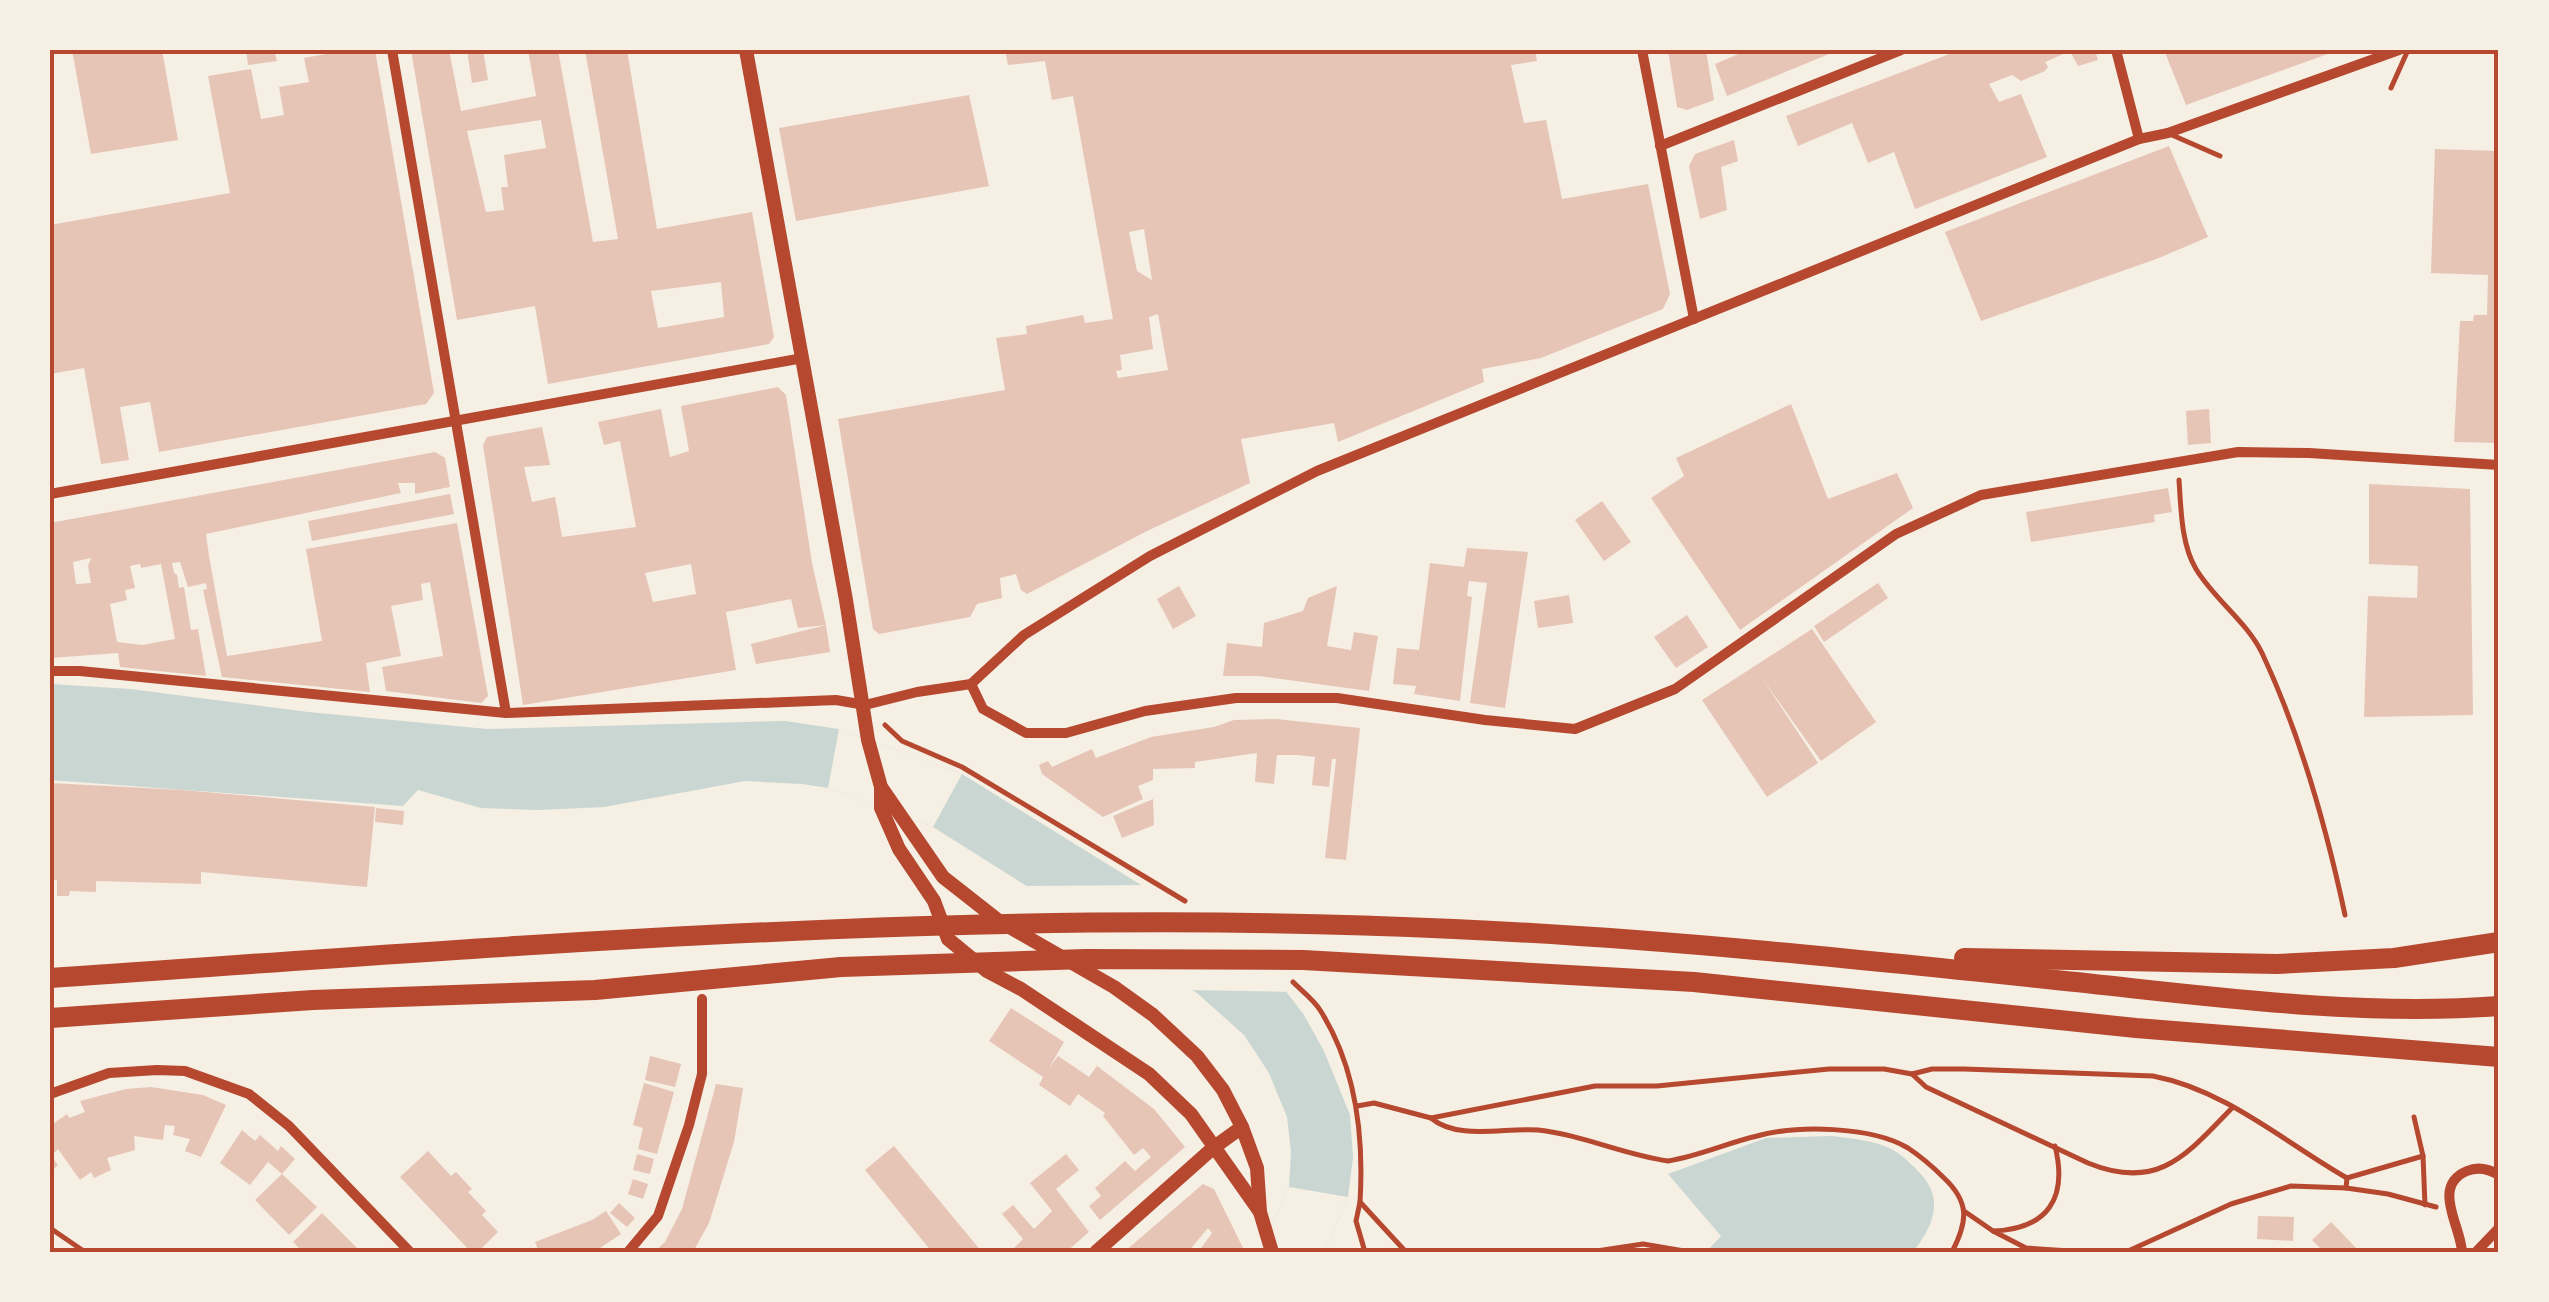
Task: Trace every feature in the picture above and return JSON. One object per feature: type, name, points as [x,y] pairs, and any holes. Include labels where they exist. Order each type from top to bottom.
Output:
[{"type":"highway","points":[[53,977],[851,927],[1083,920],[1277,922],[1704,944],[2359,1009],[2499,1006]]},
{"type":"highway","points":[[1852,958],[2091,958],[2277,964],[2394,958],[2499,942]]},
{"type":"highway","points":[[50,1018],[313,1000],[595,990],[841,967],[1086,958],[1303,960],[1694,982],[2136,1028],[2499,1057]]},
{"type":"highway","points":[[2432,1050],[2499,1042]]},
{"type":"street","points":[[392,50],[506,714]]},
{"type":"street","points":[[746,50],[865,705],[868,740],[881,787],[943,877],[999,920],[1114,987],[1153,1015],[1197,1056],[1223,1090],[1242,1127],[1256,1168],[1260,1212],[1272,1252]]},
{"type":"street","points":[[1642,50],[1694,319]]},
{"type":"street","points":[[1660,146],[1901,50]]},
{"type":"street","points":[[2116,50],[2139,139]]},
{"type":"street","points":[[50,671],[506,714],[836,700],[865,705],[971,684],[1024,635],[1178,540],[1317,471],[2139,139],[2168,133],[2399,50]]},
{"type":"street","points":[[50,494],[803,358]]},
{"type":"street","points":[[971,684],[983,710],[1026,733],[1066,733],[1144,711],[1236,698],[1337,698],[1575,729],[1675,689],[1896,534],[1981,495],[2238,452],[2499,465]]},
{"type":"street","points":[[881,787],[880,808],[898,849],[934,901],[948,939],[987,970],[1149,1074],[1191,1114],[1260,1212]]},
{"type":"street","points":[[628,1252],[658,1216],[689,1126],[702,1074],[702,999]]},
{"type":"street","points":[[50,1094],[109,1073],[157,1070],[184,1071],[249,1094],[289,1126],[410,1252]]},
{"type":"street","points":[[1096,1252],[1242,1127]]},
{"type":"street","points":[[2462,1252],[2461,1234],[2448,1195],[2459,1175],[2478,1168],[2499,1175]]},
{"type":"street","points":[[2476,1252],[2499,1228]]},
{"type":"lane","points":[[2391,88],[2408,50]]},
{"type":"lane","points":[[2168,133],[2220,156]]},
{"type":"lane","points":[[50,1228],[85,1252]]},
{"type":"path","points":[[2178,462],[2187,545],[2196,568],[2260,648],[2329,840],[2345,914]]},
{"type":"path","points":[[865,705],[902,741],[962,767],[1104,852]]},
{"type":"path","points":[[1320,1009],[1358,1106],[1362,1162],[1356,1220],[1365,1252]]},
{"type":"path","points":[[1358,1106],[1374,1103],[1432,1118],[1595,1086],[1657,1086],[1829,1069],[1912,1074],[1932,1069],[1964,1069],[2153,1076],[2176,1080],[2233,1108],[2347,1178],[2424,1156]]},
{"type":"path","points":[[1912,1074],[1926,1088],[2109,1172],[2133,1176],[2175,1162],[2233,1108]]},
{"type":"path","points":[[1432,1118],[1440,1126],[1465,1130],[1538,1130],[1668,1161],[1690,1158],[1760,1134],[1830,1130],[1888,1139],[1908,1148],[1958,1191],[1964,1211],[1961,1234],[1952,1252]]},
{"type":"path","points":[[2414,1118],[2424,1156],[2425,1205]]},
{"type":"path","points":[[1994,1231],[2012,1230],[2044,1217],[2058,1192],[2059,1161],[2055,1146]]},
{"type":"path","points":[[2346,1188],[2347,1178]]},
{"type":"path","points":[[2126,1252],[2246,1199],[2292,1186],[2388,1194],[2450,1210]]},
{"type":"path","points":[[1360,1202],[1406,1252]]},
{"type":"path","points":[[1964,1211],[2007,1241],[2026,1248],[2085,1252]]},
{"type":"path","points":[[1590,1252],[1643,1244],[1690,1252]]},
{"type":"shaded area","points":[[50,684],[130,689],[308,712],[487,729],[785,721],[839,729],[962,774],[1262,960],[1304,1015],[1324,1051],[1350,1115],[1353,1157],[1348,1197],[1324,1252],[1260,1252],[1289,1187],[1291,1152],[1287,1117],[1269,1073],[1244,1035],[1197,993],[933,827],[828,788],[802,784],[745,781],[604,807],[539,810],[481,808],[418,790],[403,806],[50,780]]},
{"type":"shaded area","points":[[1832,1136],[1886,1147],[1903,1157],[1926,1180],[1934,1211],[1913,1252],[1713,1252],[1709,1249],[1721,1236],[1668,1174],[1766,1138]]},
{"type":"pier","points":[[839,729],[962,774],[933,827],[828,788]]},
{"type":"pier","points":[[1151,885],[1265,956],[1293,992],[1182,990],[1021,886]]},
{"type":"pier","points":[[1289,1187],[1348,1197],[1324,1252],[1260,1252]]},
{"type":"building","points":[[72,50],[162,50],[178,140],[91,154]]},
{"type":"building","points":[[246,50],[274,50],[277,61],[248,65]]},
{"type":"building","points":[[331,50],[375,50],[434,393],[426,404],[159,452],[150,402],[120,407],[129,460],[101,464],[84,368],[50,374],[50,225],[230,193],[208,76],[251,69],[261,119],[284,115],[279,87],[309,82],[304,58]]},
{"type":"building","points":[[411,50],[449,50],[461,111],[536,96],[528,50],[558,50],[593,242],[618,239],[585,50],[627,50],[657,229],[752,212],[774,337],[769,344],[548,384],[535,306],[457,320]],"holes":[[[541,120],[546,148],[504,155],[508,187],[501,187],[504,210],[486,212],[467,131]],[[721,282],[724,317],[658,328],[651,291]]]},
{"type":"building","points":[[467,50],[483,50],[488,80],[472,83]]},
{"type":"building","points":[[1005,50],[1535,50],[1537,61],[1511,65],[1524,123],[1546,120],[1562,199],[1648,184],[1670,294],[1663,309],[1541,358],[1482,369],[1484,382],[1338,442],[1334,423],[1241,439],[1250,483],[1027,594],[1021,590],[1016,574],[1000,578],[1002,598],[977,604],[970,617],[879,634],[873,629],[838,419],[1005,390],[996,338],[1027,334],[1026,326],[1083,315],[1085,323],[1113,319],[1073,96],[1052,100],[1045,61],[1008,65]],"holes":[[[1144,229],[1152,280],[1137,271],[1129,232]],[[1158,314],[1168,370],[1118,378],[1116,371],[1122,370],[1120,355],[1153,349],[1149,317]]]},
{"type":"building","points":[[1668,50],[1706,50],[1714,100],[1687,110],[1677,107]]},
{"type":"building","points":[[1748,50],[1839,50],[1727,96],[1715,64]]},
{"type":"building","points":[[1960,50],[2095,50],[2098,60],[2078,66],[2070,51],[2045,62],[2045,71],[2021,81],[2012,75],[1989,84],[1999,102],[2021,94],[2047,157],[1915,209],[1894,152],[1868,163],[1852,123],[1798,146],[1786,116]]},
{"type":"building","points":[[2164,50],[2336,50],[2336,51],[2186,105]]},
{"type":"building","points":[[969,95],[989,186],[796,221],[779,128]]},
{"type":"building","points":[[1734,140],[1738,161],[1721,167],[1727,210],[1700,219],[1689,166],[1695,154]]},
{"type":"building","points":[[2169,146],[2208,237],[1981,321],[1945,232]]},
{"type":"building","points":[[2435,149],[2499,151],[2499,443],[2454,442],[2460,321],[2487,315],[2488,275],[2431,273]]},
{"type":"building","points":[[778,387],[786,395],[812,563],[826,625],[798,628],[791,599],[726,612],[736,670],[523,705],[483,445],[487,437],[542,427],[550,465],[524,467],[532,502],[555,497],[562,537],[636,527],[620,441],[604,445],[598,422],[661,409],[670,457],[689,451],[681,406]],"holes":[[[691,564],[696,594],[653,602],[645,573]]]},
{"type":"building","points":[[1791,404],[1828,499],[1897,473],[1913,508],[1740,630],[1651,498],[1684,476],[1676,458]]},
{"type":"building","points":[[2209,409],[2211,443],[2188,445],[2186,411]]},
{"type":"building","points":[[435,452],[445,458],[450,487],[415,494],[415,483],[398,483],[401,493],[206,534],[227,656],[322,641],[306,549],[457,523],[488,696],[481,703],[386,691],[382,667],[443,656],[430,582],[421,584],[423,600],[391,606],[401,656],[366,663],[370,692],[222,677],[203,590],[207,589],[206,583],[188,587],[180,562],[172,563],[174,573],[179,588],[184,587],[191,630],[198,629],[206,676],[120,667],[118,653],[50,658],[50,523]],"holes":[[[91,558],[91,583],[76,584],[73,562]],[[140,564],[141,568],[161,564],[175,639],[142,645],[117,642],[110,604],[127,600],[125,590],[135,588],[130,566]]]},
{"type":"building","points":[[2369,484],[2470,489],[2473,715],[2364,717],[2368,596],[2417,598],[2418,566],[2369,564]]},
{"type":"building","points":[[2168,488],[2172,512],[2154,515],[2155,522],[2031,542],[2026,512]]},
{"type":"building","points":[[450,494],[454,514],[312,541],[308,521]]},
{"type":"building","points":[[1602,501],[1631,542],[1604,561],[1575,520]]},
{"type":"building","points":[[1467,548],[1528,552],[1505,708],[1470,703],[1487,583],[1469,581],[1467,596],[1472,597],[1460,701],[1414,694],[1416,686],[1393,684],[1397,648],[1419,650],[1430,563],[1464,567]]},
{"type":"building","points":[[1878,583],[1888,598],[1824,642],[1814,626]]},
{"type":"building","points":[[1179,586],[1196,616],[1173,629],[1157,599]]},
{"type":"building","points":[[1337,586],[1327,646],[1351,650],[1354,632],[1378,636],[1369,691],[1259,676],[1223,676],[1227,643],[1262,647],[1264,623],[1303,611],[1308,598]]},
{"type":"building","points":[[1569,595],[1573,623],[1538,628],[1534,601]]},
{"type":"building","points":[[1687,615],[1708,647],[1676,668],[1654,637]]},
{"type":"building","points":[[826,625],[830,652],[756,664],[751,644]]},
{"type":"building","points":[[1812,629],[1876,722],[1821,761],[1762,678],[1818,763],[1767,797],[1702,700]]},
{"type":"building","points":[[1276,719],[1360,728],[1346,860],[1325,858],[1336,759],[1332,759],[1329,787],[1312,785],[1315,757],[1296,755],[1277,755],[1274,784],[1255,782],[1257,753],[1195,762],[1195,768],[1153,769],[1153,780],[1138,786],[1143,799],[1103,817],[1042,774],[1039,765],[1048,761],[1052,767],[1092,749],[1096,758],[1151,737],[1234,720]]},
{"type":"building","points":[[50,783],[375,807],[367,887],[201,872],[201,884],[96,881],[96,892],[70,891],[69,896],[57,896],[57,880],[50,880]]},
{"type":"building","points":[[1153,799],[1154,825],[1122,838],[1113,816]]},
{"type":"building","points":[[376,808],[404,811],[403,825],[375,822]]},
{"type":"building","points":[[1011,1008],[1064,1042],[1049,1068],[1058,1056],[1089,1077],[1097,1066],[1154,1109],[1185,1147],[1100,1220],[1089,1206],[1101,1196],[1095,1188],[1125,1161],[1135,1171],[1151,1157],[1143,1148],[1134,1155],[1103,1116],[1105,1113],[1078,1094],[1070,1106],[1039,1085],[1043,1077],[989,1041]]},
{"type":"building","points":[[650,1056],[681,1064],[675,1087],[645,1080]]},
{"type":"building","points":[[644,1083],[674,1092],[657,1154],[638,1149],[643,1128],[633,1125]]},
{"type":"building","points":[[716,1084],[743,1088],[734,1142],[709,1223],[693,1252],[654,1252],[665,1242],[682,1209]]},
{"type":"building","points":[[151,1087],[203,1095],[226,1105],[201,1157],[185,1151],[190,1139],[173,1135],[175,1126],[165,1125],[163,1140],[134,1136],[135,1150],[107,1158],[111,1170],[94,1178],[91,1172],[80,1180],[58,1149],[51,1156],[58,1165],[50,1173],[50,1126],[67,1114],[69,1118],[85,1112],[80,1101]]},
{"type":"building","points":[[242,1130],[255,1141],[260,1135],[278,1151],[281,1146],[295,1159],[282,1174],[268,1162],[250,1185],[220,1163]]},
{"type":"building","points":[[894,1146],[982,1252],[932,1252],[865,1170]]},
{"type":"building","points":[[428,1151],[451,1176],[456,1172],[472,1189],[468,1192],[498,1232],[478,1252],[471,1252],[400,1177]]},
{"type":"building","points":[[637,1154],[654,1159],[650,1174],[633,1170]]},
{"type":"building","points":[[1066,1154],[1079,1170],[1056,1189],[1089,1232],[1066,1252],[1010,1252],[1023,1239],[1002,1214],[1013,1205],[1034,1229],[1052,1211],[1030,1183]]},
{"type":"building","points":[[282,1174],[317,1207],[289,1235],[255,1200]]},
{"type":"building","points":[[633,1179],[648,1184],[643,1199],[628,1194]]},
{"type":"building","points":[[1203,1184],[1214,1189],[1245,1252],[1198,1252],[1212,1233],[1208,1228],[1188,1252],[1124,1252]]},
{"type":"building","points":[[619,1203],[635,1218],[627,1227],[610,1213]]},
{"type":"building","points":[[606,1211],[621,1234],[594,1252],[539,1252],[535,1242]]},
{"type":"building","points":[[322,1213],[361,1252],[303,1252],[293,1242]]},
{"type":"building","points":[[2258,1216],[2294,1217],[2293,1241],[2257,1239]]},
{"type":"building","points":[[2331,1222],[2360,1252],[2324,1252],[2312,1240]]}]
